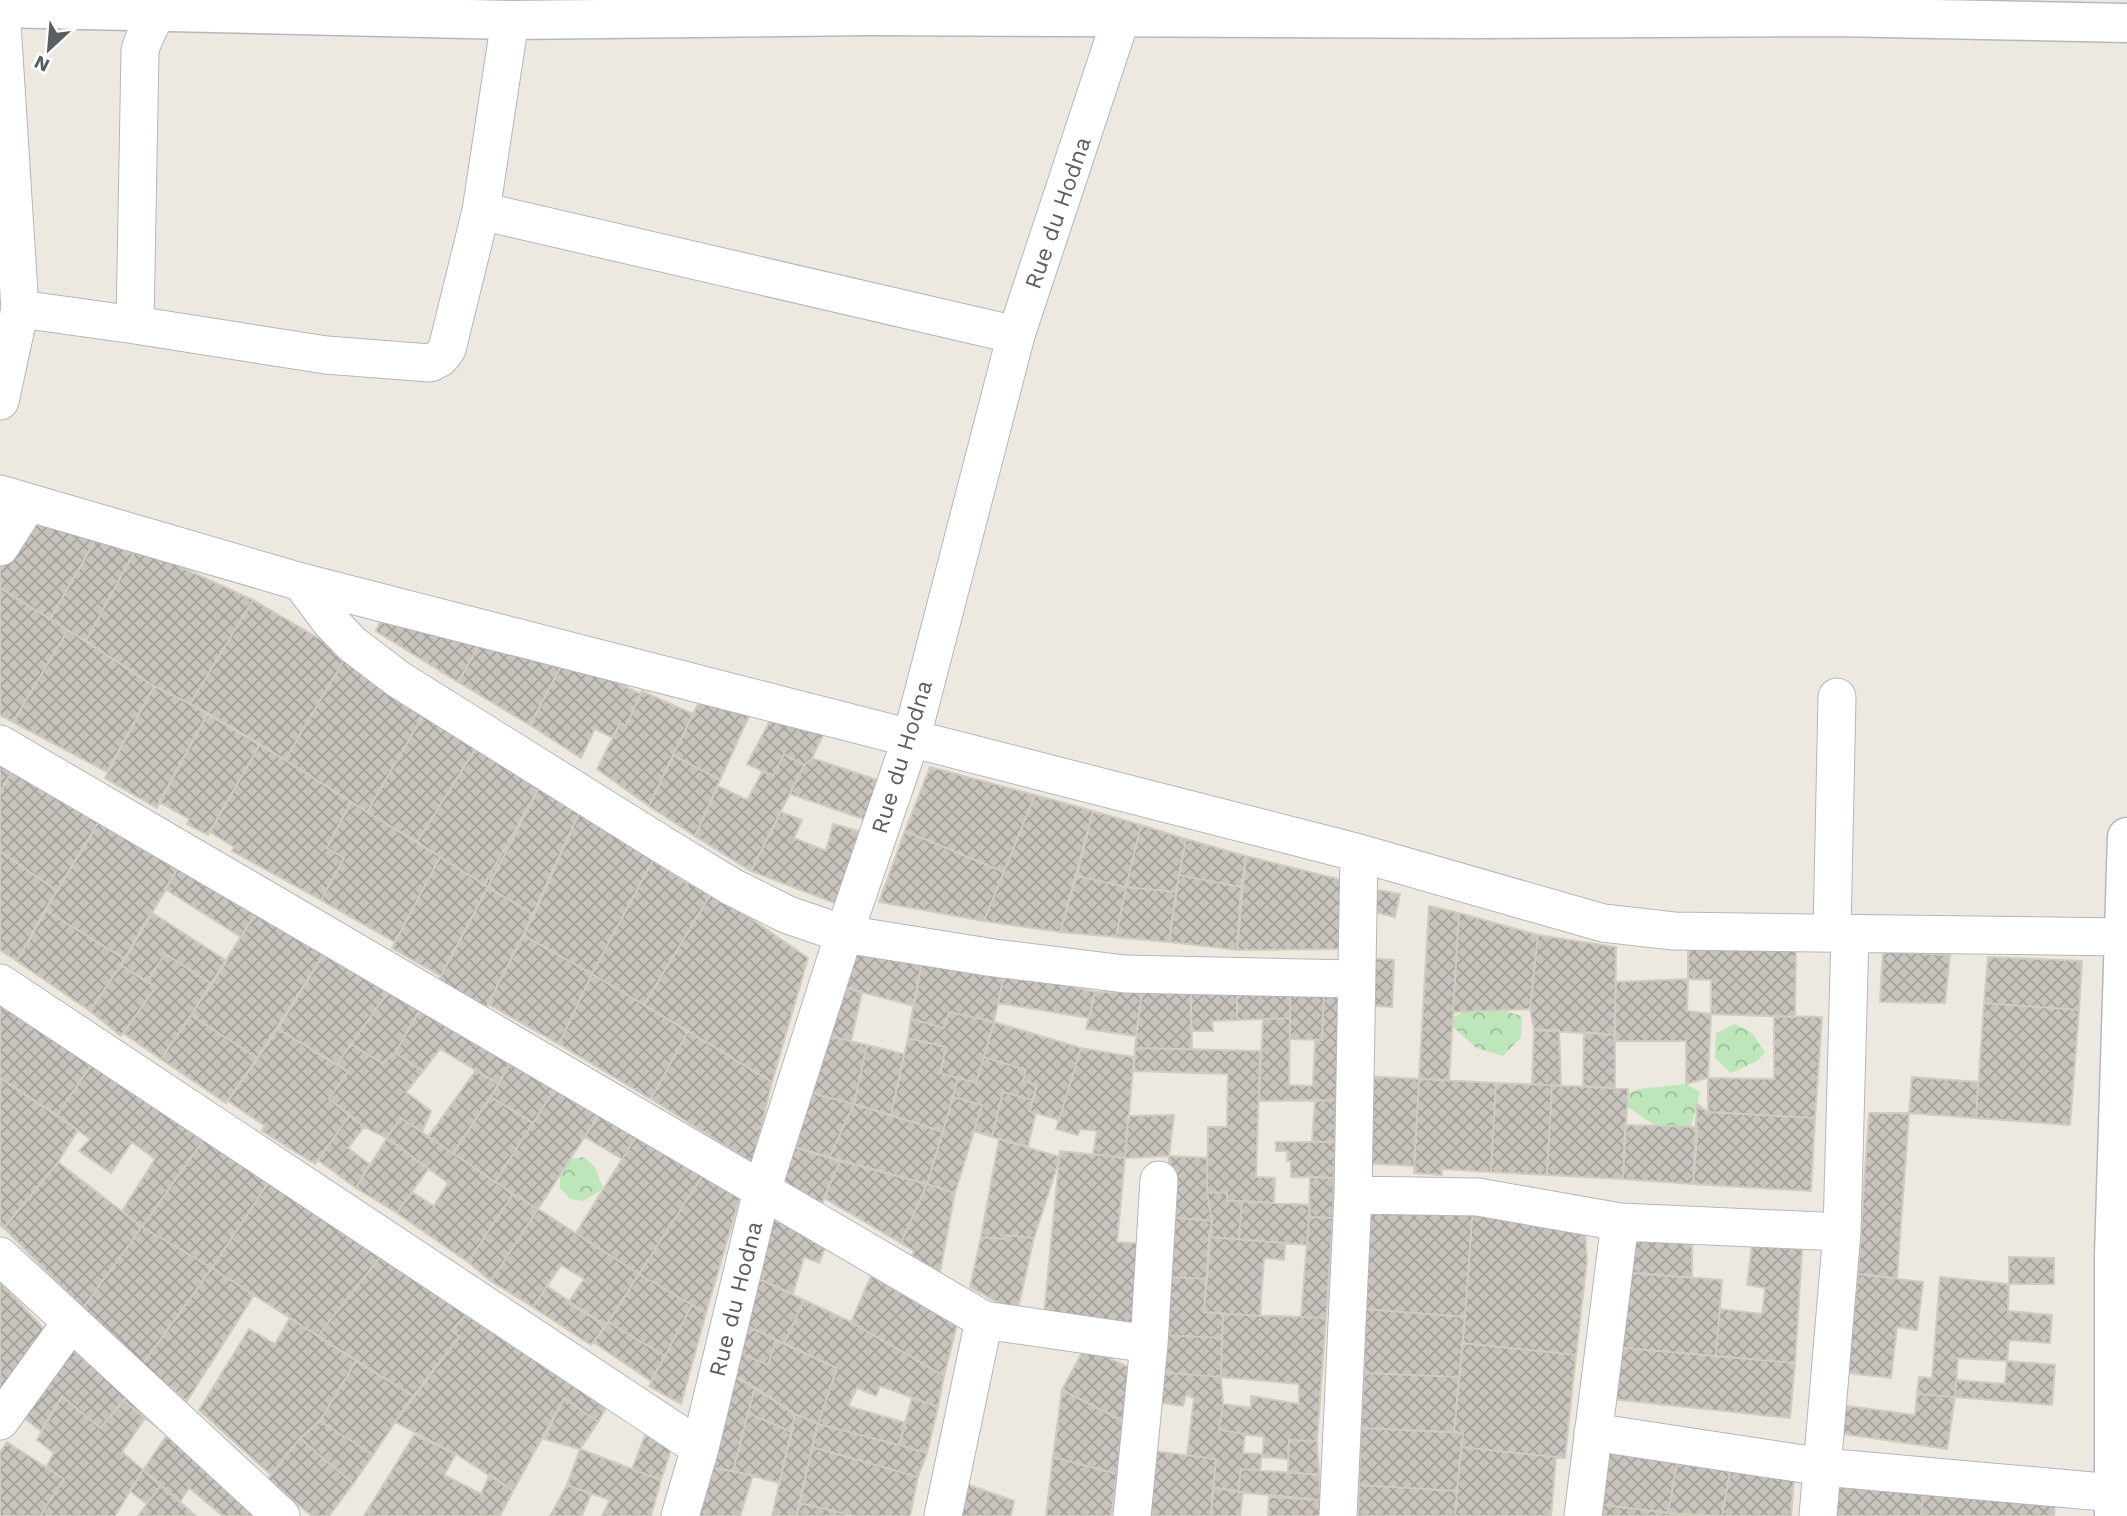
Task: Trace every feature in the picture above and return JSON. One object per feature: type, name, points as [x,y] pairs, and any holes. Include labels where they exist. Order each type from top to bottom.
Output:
[{"type":"main road","points":[[1,8],[159,6],[436,9],[510,19],[870,16],[1126,9],[1836,8],[2127,23]]},
{"type":"main road","points":[[2114,1505],[2114,1255],[2127,837]]},
{"type":"street","points":[[135,325],[140,51],[144,33],[159,6]]},
{"type":"street","points":[[0,401],[20,309],[6,188],[1,8]]},
{"type":"street","name":"Rue du Hodna","points":[[680,1516],[762,1191],[844,934],[912,736],[1016,335],[1126,9]]},
{"type":"street","points":[[20,309],[326,355],[430,363],[440,358],[447,349],[481,211],[510,19]]},
{"type":"street","points":[[481,211],[1016,335]]},
{"type":"street","points":[[0,547],[14,498],[301,582],[912,736],[1359,853],[1603,923],[1674,931],[2124,937]]},
{"type":"street","points":[[301,582],[330,621],[352,644],[398,679],[732,887],[788,915],[844,934],[994,958],[1125,974],[1354,979]]},
{"type":"street","points":[[1818,1516],[1842,1232],[1837,697]]},
{"type":"street","points":[[0,744],[984,1320],[1149,1344]]},
{"type":"street","points":[[1338,1516],[1353,1195],[1354,979],[1359,853]]},
{"type":"street","points":[[0,983],[699,1448]]},
{"type":"street","points":[[1132,1516],[1149,1344],[1159,1180]]},
{"type":"street","points":[[1353,1195],[1478,1197],[1620,1222],[1842,1232]]},
{"type":"street","points":[[1583,1516],[1620,1222]]},
{"type":"street","points":[[0,1256],[281,1516]]},
{"type":"street","points":[[943,1516],[984,1320]]},
{"type":"street","points":[[0,1421],[71,1324]]},
{"type":"street","points":[[1593,1432],[1823,1467],[2114,1505]]},
{"type":"green space","points":[[1500,1010],[1522,1016],[1521,1037],[1503,1056],[1476,1048],[1452,1026],[1453,1017],[1465,1012]]},
{"type":"green space","points":[[1735,1024],[1752,1033],[1765,1053],[1757,1061],[1731,1073],[1715,1058],[1716,1033]]},
{"type":"green space","points":[[1686,1084],[1700,1092],[1691,1127],[1656,1126],[1626,1106],[1627,1094],[1639,1089]]},
{"type":"green space","points":[[584,1157],[595,1167],[603,1189],[583,1201],[570,1199],[560,1188],[560,1175],[570,1159]]},
{"type":"building","points":[[37,516],[99,534],[50,619],[0,588],[0,569]]},
{"type":"building","points":[[99,534],[137,547],[86,641],[50,619]]},
{"type":"building","points":[[137,547],[253,600],[190,704],[154,686],[86,641]]},
{"type":"building","points":[[0,588],[68,630],[13,722],[0,715]]},
{"type":"building","points":[[253,600],[347,655],[285,760],[190,704]]},
{"type":"building","points":[[384,611],[482,640],[458,682],[376,631]]},
{"type":"building","points":[[68,630],[154,686],[107,772],[13,722]]},
{"type":"building","points":[[482,640],[561,666],[530,725],[458,682]]},
{"type":"building","points":[[347,655],[425,712],[367,812],[285,760]]},
{"type":"building","points":[[561,666],[601,675],[641,694],[626,726],[620,723],[613,738],[595,729],[581,758],[530,725]]},
{"type":"building","points":[[154,686],[208,713],[157,808],[105,778]]},
{"type":"building","points":[[642,691],[693,714],[649,806],[597,769],[620,723],[626,726]]},
{"type":"building","points":[[700,700],[749,716],[720,780],[673,755]]},
{"type":"building","points":[[425,712],[478,745],[417,842],[367,812]]},
{"type":"building","points":[[208,713],[260,744],[208,835],[187,824],[189,819],[159,802]]},
{"type":"building","points":[[771,719],[825,731],[812,758],[804,765],[784,754],[773,776],[747,764]]},
{"type":"building","points":[[260,744],[351,802],[327,848],[344,858],[321,900],[232,851],[234,847],[210,832]]},
{"type":"building","points":[[478,745],[541,784],[488,887],[417,842]]},
{"type":"building","points":[[784,754],[804,765],[751,871],[695,836],[718,786],[747,800],[763,771],[773,776]]},
{"type":"building","points":[[673,755],[720,780],[695,836],[649,806]]},
{"type":"building","points":[[0,756],[16,763],[0,793]]},
{"type":"building","points":[[812,758],[877,780],[866,820],[790,794],[804,765]]},
{"type":"building","points":[[16,763],[103,815],[57,891],[0,851],[0,793]]},
{"type":"building","points":[[930,767],[1035,795],[1004,872],[905,831]]},
{"type":"building","points":[[541,784],[580,811],[534,915],[484,885]]},
{"type":"building","points":[[1035,795],[1093,811],[1060,932],[984,921]]},
{"type":"building","points":[[351,802],[440,857],[395,942],[321,900],[344,858],[327,848]]},
{"type":"building","points":[[580,811],[653,860],[592,974],[523,935]]},
{"type":"building","points":[[1093,811],[1141,825],[1126,887],[1077,876]]},
{"type":"building","points":[[781,812],[802,820],[794,838],[826,851],[833,824],[859,831],[837,904],[751,871]]},
{"type":"building","points":[[103,815],[180,865],[125,959],[45,910]]},
{"type":"building","points":[[1141,825],[1186,839],[1176,892],[1126,887]]},
{"type":"building","points":[[905,831],[1004,872],[984,921],[879,902]]},
{"type":"building","points":[[1186,839],[1246,856],[1241,887],[1179,875]]},
{"type":"building","points":[[0,851],[57,891],[17,961],[0,950]]},
{"type":"building","points":[[1246,856],[1342,880],[1342,949],[1237,950]]},
{"type":"building","points":[[440,857],[488,887],[441,976],[392,948]]},
{"type":"building","points":[[653,860],[688,884],[692,879],[712,892],[644,1005],[592,974]]},
{"type":"building","points":[[180,865],[256,913],[241,937],[165,889]]},
{"type":"building","points":[[1179,875],[1241,887],[1237,950],[1169,942]]},
{"type":"building","points":[[1077,876],[1126,887],[1116,937],[1060,932]]},
{"type":"building","points":[[488,887],[534,915],[486,1008],[438,981]]},
{"type":"building","points":[[1126,887],[1176,892],[1169,942],[1116,937]]},
{"type":"building","points":[[1373,889],[1400,894],[1395,917],[1369,911]]},
{"type":"building","points":[[712,892],[808,958],[772,1082],[644,1005]]},
{"type":"building","points":[[1429,906],[1459,913],[1449,1080],[1419,1079]]},
{"type":"building","points":[[45,910],[125,959],[90,1011],[17,961]]},
{"type":"building","points":[[151,912],[227,961],[212,984],[165,954],[147,982],[121,965]]},
{"type":"building","points":[[256,913],[324,954],[257,1058],[191,1015]]},
{"type":"building","points":[[1459,913],[1538,935],[1530,1009],[1453,1012]]},
{"type":"building","points":[[523,935],[592,974],[559,1044],[488,1004]]},
{"type":"building","points":[[1538,935],[1616,947],[1615,1035],[1534,1030],[1530,1009]]},
{"type":"building","points":[[1688,944],[1796,947],[1795,1017],[1711,1014],[1711,980],[1688,979]]},
{"type":"building","points":[[849,945],[923,956],[914,1006],[835,985]]},
{"type":"building","points":[[1883,951],[1950,955],[1945,1003],[1880,1002]]},
{"type":"building","points":[[165,954],[212,984],[161,1059],[123,1033],[156,987],[147,982]]},
{"type":"building","points":[[324,954],[389,991],[337,1064],[278,1029]]},
{"type":"building","points":[[923,956],[1005,971],[994,1022],[949,1012],[944,1028],[911,1019]]},
{"type":"building","points":[[1988,957],[2082,961],[2079,1010],[1984,1003]]},
{"type":"building","points":[[1368,958],[1394,960],[1392,1007],[1364,1005]]},
{"type":"building","points":[[121,965],[156,987],[121,1036],[90,1011]]},
{"type":"building","points":[[1005,971],[1095,992],[1089,1018],[998,1003]]},
{"type":"building","points":[[592,974],[688,1031],[651,1099],[559,1044]]},
{"type":"building","points":[[1688,979],[1687,1011],[1711,1014],[1708,1078],[1686,1084],[1686,1041],[1614,1041],[1616,982]]},
{"type":"building","points":[[835,985],[862,992],[851,1041],[821,1034]]},
{"type":"building","points":[[389,991],[421,1008],[395,1053],[382,1063],[351,1044]]},
{"type":"building","points":[[1191,991],[1237,992],[1237,1020],[1212,1021],[1213,1031],[1191,1031]]},
{"type":"building","points":[[1191,991],[1192,1049],[1135,1048],[1142,992]]},
{"type":"building","points":[[1095,992],[1142,992],[1136,1036],[1086,1029]]},
{"type":"building","points":[[1237,992],[1290,995],[1290,1018],[1237,1020]]},
{"type":"building","points":[[1290,995],[1324,996],[1322,1040],[1290,1039]]},
{"type":"building","points":[[1324,996],[1342,997],[1336,1100],[1259,1101],[1263,1019],[1290,1018],[1289,1085],[1313,1086],[1315,1040],[1322,1040]]},
{"type":"building","points":[[0,999],[96,1058],[57,1115],[0,1078]]},
{"type":"building","points":[[1984,1003],[2079,1010],[2070,1125],[1976,1118]]},
{"type":"building","points":[[421,1008],[512,1059],[499,1084],[440,1049],[423,1071],[395,1053]]},
{"type":"building","points":[[949,1012],[994,1022],[976,1083],[940,1073],[946,1047],[908,1038],[911,1019],[944,1028]]},
{"type":"building","points":[[191,1015],[257,1058],[226,1103],[161,1059]]},
{"type":"building","points":[[1774,1016],[1822,1017],[1815,1118],[1708,1112],[1708,1078],[1774,1079]]},
{"type":"building","points":[[994,1022],[1081,1048],[1059,1120],[1029,1111],[1037,1085],[1023,1081],[1026,1070],[984,1057]]},
{"type":"building","points":[[278,1029],[348,1072],[329,1099],[350,1115],[315,1164],[262,1131],[265,1126],[228,1101]]},
{"type":"building","points":[[1534,1030],[1559,1030],[1561,1086],[1532,1084]]},
{"type":"building","points":[[688,1031],[772,1082],[753,1163],[651,1099]]},
{"type":"building","points":[[1584,1032],[1615,1035],[1615,1088],[1583,1086]]},
{"type":"building","points":[[821,1034],[867,1045],[854,1104],[807,1092]]},
{"type":"building","points":[[908,1038],[946,1047],[940,1073],[958,1078],[943,1132],[891,1115]]},
{"type":"building","points":[[351,1044],[382,1063],[395,1053],[423,1071],[406,1092],[431,1111],[422,1132],[401,1118],[387,1138],[364,1127],[329,1099],[348,1072],[337,1064]]},
{"type":"building","points":[[867,1045],[904,1054],[891,1115],[854,1104]]},
{"type":"building","points":[[1081,1048],[1134,1057],[1125,1158],[1093,1154],[1097,1131],[1080,1129],[1078,1135],[1056,1129]]},
{"type":"building","points":[[1135,1048],[1260,1051],[1256,1177],[1275,1178],[1274,1203],[1227,1201],[1227,1193],[1207,1192],[1208,1127],[1227,1127],[1228,1074],[1134,1071]]},
{"type":"building","points":[[984,1057],[1026,1070],[1023,1081],[1037,1085],[1033,1100],[1003,1092],[992,1137],[974,1131],[982,1105],[953,1097],[958,1078],[976,1083]]},
{"type":"building","points":[[96,1058],[207,1135],[142,1227],[122,1211],[155,1159],[132,1142],[111,1173],[79,1151],[90,1139],[57,1115]]},
{"type":"building","points":[[512,1059],[555,1089],[533,1123],[491,1097]]},
{"type":"building","points":[[476,1070],[499,1084],[453,1153],[428,1137]]},
{"type":"building","points":[[1365,1076],[1419,1079],[1414,1166],[1360,1163]]},
{"type":"building","points":[[1912,1077],[1978,1082],[1976,1118],[1909,1113]]},
{"type":"building","points":[[0,1078],[78,1130],[58,1162],[4,1228],[0,1225]]},
{"type":"building","points":[[1419,1079],[1496,1083],[1491,1172],[1442,1169],[1442,1175],[1414,1173]]},
{"type":"building","points":[[1496,1083],[1552,1085],[1547,1175],[1491,1172]]},
{"type":"building","points":[[1552,1085],[1628,1089],[1623,1179],[1547,1175]]},
{"type":"building","points":[[555,1089],[600,1113],[538,1209],[495,1182]]},
{"type":"building","points":[[807,1092],[854,1104],[829,1158],[787,1145]]},
{"type":"building","points":[[1003,1092],[1033,1100],[1029,1111],[1036,1113],[1028,1146],[992,1137]]},
{"type":"building","points":[[491,1097],[533,1123],[495,1182],[453,1153]]},
{"type":"building","points":[[953,1097],[982,1105],[955,1193],[927,1184]]},
{"type":"building","points":[[1336,1100],[1335,1142],[1312,1142],[1315,1101]]},
{"type":"building","points":[[854,1104],[943,1132],[927,1184],[829,1158]]},
{"type":"building","points":[[1697,1104],[1708,1112],[1815,1118],[1811,1191],[1693,1184]]},
{"type":"building","points":[[600,1113],[637,1135],[622,1159],[585,1137]]},
{"type":"building","points":[[1869,1113],[1909,1113],[1897,1278],[1858,1274]]},
{"type":"building","points":[[350,1115],[364,1127],[348,1148],[369,1164],[356,1188],[318,1160]]},
{"type":"building","points":[[1174,1115],[1169,1156],[1125,1158],[1128,1116]]},
{"type":"building","points":[[401,1118],[513,1194],[468,1262],[397,1213],[412,1192],[434,1206],[448,1183],[387,1138]]},
{"type":"building","points":[[1625,1125],[1698,1127],[1693,1184],[1623,1179]]},
{"type":"building","points":[[207,1135],[272,1177],[212,1268],[142,1227]]},
{"type":"building","points":[[637,1135],[703,1175],[639,1274],[576,1233]]},
{"type":"building","points":[[387,1138],[428,1169],[397,1213],[356,1188]]},
{"type":"building","points":[[999,1139],[1060,1157],[1034,1238],[1005,1235],[1003,1239],[981,1237]]},
{"type":"building","points":[[1276,1142],[1335,1142],[1334,1178],[1291,1177],[1291,1161],[1287,1161],[1287,1151],[1276,1151]]},
{"type":"building","points":[[787,1145],[840,1160],[822,1204],[779,1181]]},
{"type":"building","points":[[1060,1151],[1125,1158],[1117,1242],[1145,1244],[1136,1324],[1044,1314]]},
{"type":"building","points":[[1169,1156],[1207,1158],[1207,1192],[1212,1221],[1170,1217]]},
{"type":"building","points":[[840,1160],[927,1184],[901,1243],[824,1198]]},
{"type":"building","points":[[58,1162],[142,1227],[83,1308],[4,1228]]},
{"type":"building","points":[[703,1175],[740,1197],[706,1313],[639,1274]]},
{"type":"building","points":[[272,1177],[384,1252],[318,1336],[212,1268]]},
{"type":"building","points":[[1310,1177],[1334,1178],[1333,1218],[1309,1217]]},
{"type":"building","points":[[927,1184],[955,1193],[940,1272],[912,1256],[914,1251],[901,1243]]},
{"type":"building","points":[[1207,1192],[1227,1193],[1227,1201],[1242,1201],[1239,1239],[1209,1237],[1212,1221]]},
{"type":"building","points":[[513,1194],[538,1209],[491,1281],[468,1262]]},
{"type":"building","points":[[1368,1199],[1473,1207],[1465,1317],[1365,1309]]},
{"type":"building","points":[[1242,1201],[1310,1205],[1307,1245],[1239,1239]]},
{"type":"building","points":[[1473,1207],[1585,1234],[1587,1261],[1576,1355],[1463,1343]]},
{"type":"building","points":[[538,1209],[639,1274],[606,1326],[568,1303],[584,1279],[561,1265],[533,1307],[491,1281]]},
{"type":"building","points":[[1170,1217],[1212,1221],[1207,1279],[1166,1277]]},
{"type":"building","points":[[1309,1217],[1333,1218],[1326,1318],[1301,1317]]},
{"type":"building","points":[[771,1218],[826,1246],[819,1263],[804,1257],[793,1294],[752,1276]]},
{"type":"building","points":[[142,1227],[212,1268],[142,1365],[83,1308]]},
{"type":"building","points":[[1633,1232],[1692,1238],[1692,1278],[1620,1272]]},
{"type":"building","points":[[1005,1235],[1034,1238],[1019,1304],[1008,1308],[970,1287],[981,1237],[1003,1239]]},
{"type":"building","points":[[1803,1235],[1795,1363],[1716,1356],[1720,1309],[1762,1314],[1765,1288],[1747,1285],[1752,1246]]},
{"type":"building","points":[[1209,1237],[1285,1243],[1284,1260],[1264,1258],[1260,1316],[1204,1312]]},
{"type":"building","points":[[384,1252],[469,1312],[452,1330],[459,1337],[413,1396],[318,1336]]},
{"type":"building","points":[[2009,1257],[2054,1258],[2054,1284],[2009,1284]]},
{"type":"building","points":[[212,1268],[254,1295],[187,1401],[142,1365]]},
{"type":"building","points":[[1620,1272],[1722,1280],[1716,1356],[1613,1347]]},
{"type":"building","points":[[639,1274],[692,1305],[665,1356],[608,1322]]},
{"type":"building","points":[[1858,1274],[1923,1282],[1917,1330],[1897,1327],[1891,1378],[1847,1373]]},
{"type":"building","points":[[752,1276],[804,1300],[784,1344],[739,1322]]},
{"type":"building","points":[[871,1276],[957,1325],[944,1376],[851,1322]]},
{"type":"building","points":[[1166,1277],[1207,1279],[1204,1312],[1223,1314],[1222,1338],[1161,1335]]},
{"type":"building","points":[[1940,1277],[2009,1284],[2008,1311],[2052,1315],[2050,1343],[2009,1340],[2007,1361],[1958,1358],[1955,1397],[1917,1394],[1919,1377],[1932,1378]]},
{"type":"building","points":[[0,1282],[46,1331],[0,1393]]},
{"type":"building","points":[[547,1286],[606,1326],[591,1345],[533,1307]]},
{"type":"building","points":[[804,1300],[851,1322],[944,1376],[938,1407],[880,1386],[876,1396],[857,1388],[848,1406],[906,1423],[899,1445],[818,1424],[837,1368],[784,1344]]},
{"type":"building","points":[[692,1305],[706,1313],[681,1404],[649,1386]]},
{"type":"building","points":[[1365,1309],[1465,1317],[1459,1377],[1364,1373]]},
{"type":"building","points":[[469,1312],[610,1401],[598,1422],[564,1398],[513,1491],[456,1454],[395,1422],[459,1337],[452,1330]]},
{"type":"building","points":[[1223,1314],[1326,1318],[1317,1441],[1289,1440],[1288,1459],[1262,1457],[1264,1437],[1219,1430],[1223,1404],[1251,1408],[1251,1396],[1299,1404],[1299,1384],[1221,1377]]},
{"type":"building","points":[[290,1318],[356,1361],[320,1421],[300,1438],[271,1475],[199,1410],[249,1329],[275,1344]]},
{"type":"building","points":[[608,1322],[665,1356],[651,1381],[593,1342]]},
{"type":"building","points":[[739,1322],[837,1368],[818,1424],[795,1414],[728,1372]]},
{"type":"building","points":[[739,1322],[776,1340],[768,1365],[733,1350]]},
{"type":"building","points":[[1161,1335],[1222,1338],[1221,1377],[1157,1372]]},
{"type":"building","points":[[64,1343],[128,1395],[100,1428],[62,1396],[41,1431],[20,1415]]},
{"type":"building","points":[[1463,1343],[1576,1355],[1565,1458],[1461,1447],[1463,1433],[1454,1432]]},
{"type":"building","points":[[1085,1347],[1133,1369],[1123,1421],[1062,1390]]},
{"type":"building","points":[[1613,1347],[1795,1363],[1790,1418],[1612,1399]]},
{"type":"building","points":[[356,1361],[413,1396],[373,1455],[320,1421]]},
{"type":"building","points":[[2007,1361],[2055,1365],[2052,1405],[1955,1397],[1956,1380],[2005,1384]]},
{"type":"building","points":[[728,1372],[755,1387],[733,1471],[701,1466]]},
{"type":"building","points":[[1157,1372],[1221,1377],[1223,1404],[1219,1430],[1245,1434],[1243,1453],[1262,1454],[1260,1470],[1241,1469],[1238,1492],[1213,1487],[1216,1459],[1187,1455],[1194,1398],[1186,1395],[1183,1406],[1156,1402]]},
{"type":"building","points":[[1364,1373],[1459,1377],[1454,1432],[1361,1428]]},
{"type":"building","points":[[755,1387],[795,1414],[792,1432],[748,1413]]},
{"type":"building","points":[[1062,1390],[1123,1421],[1117,1474],[1053,1457]]},
{"type":"building","points":[[1917,1394],[1955,1397],[1947,1449],[1837,1433],[1841,1405],[1915,1415]]},
{"type":"building","points":[[128,1395],[262,1503],[253,1516],[223,1516],[189,1488],[180,1502],[143,1470],[167,1435],[124,1401]]},
{"type":"building","points":[[62,1396],[100,1428],[124,1401],[145,1418],[122,1452],[143,1470],[115,1516],[40,1516],[64,1479],[46,1467],[54,1453],[37,1440]]},
{"type":"building","points":[[564,1398],[598,1422],[580,1449],[544,1439]]},
{"type":"building","points":[[912,1398],[938,1407],[927,1453],[899,1445]]},
{"type":"building","points":[[748,1413],[792,1432],[779,1483],[733,1471]]},
{"type":"building","points":[[795,1414],[818,1424],[796,1516],[772,1516]]},
{"type":"building","points":[[320,1421],[373,1455],[353,1484],[300,1438]]},
{"type":"building","points":[[818,1424],[927,1453],[918,1477],[812,1447]]},
{"type":"building","points":[[648,1428],[674,1441],[661,1480],[632,1469]]},
{"type":"building","points":[[1361,1428],[1463,1433],[1457,1491],[1359,1485]]},
{"type":"building","points":[[414,1435],[456,1454],[444,1475],[481,1494],[490,1474],[513,1491],[500,1516],[364,1516]]},
{"type":"building","points":[[1603,1437],[1679,1453],[1668,1513],[1595,1504]]},
{"type":"building","points":[[300,1438],[353,1484],[329,1516],[312,1516],[268,1479]]},
{"type":"building","points":[[1289,1440],[1317,1441],[1319,1475],[1288,1472]]},
{"type":"building","points":[[7,1442],[64,1479],[40,1516],[0,1516],[0,1452]]},
{"type":"building","points":[[812,1447],[918,1477],[910,1516],[855,1516],[800,1503]]},
{"type":"building","points":[[1461,1447],[1556,1457],[1551,1516],[1455,1516]]},
{"type":"building","points":[[580,1449],[661,1480],[651,1516],[602,1516],[610,1500],[567,1485]]},
{"type":"building","points":[[1154,1451],[1216,1459],[1211,1516],[1146,1516]]},
{"type":"building","points":[[1679,1453],[1732,1461],[1722,1516],[1668,1513]]},
{"type":"building","points":[[1053,1457],[1117,1474],[1111,1516],[1046,1516]]},
{"type":"building","points":[[1732,1461],[1794,1477],[1791,1516],[1722,1516]]},
{"type":"building","points":[[701,1466],[753,1475],[740,1516],[687,1516]]},
{"type":"building","points":[[1241,1469],[1319,1475],[1320,1500],[1238,1492]]},
{"type":"building","points":[[143,1470],[161,1485],[147,1504],[130,1491]]},
{"type":"building","points":[[1838,1479],[1924,1489],[1921,1516],[1835,1516]]},
{"type":"building","points":[[961,1482],[1014,1501],[1011,1516],[953,1516]]},
{"type":"building","points":[[161,1485],[196,1516],[138,1516]]},
{"type":"building","points":[[567,1485],[591,1494],[582,1516],[550,1516]]},
{"type":"building","points":[[1359,1485],[1457,1491],[1455,1516],[1358,1516]]},
{"type":"building","points":[[1213,1487],[1243,1492],[1240,1516],[1211,1516]]},
{"type":"building","points":[[1924,1489],[2055,1506],[2054,1516],[1921,1516]]},
{"type":"building","points":[[1269,1497],[1320,1500],[1319,1516],[1268,1516]]},
{"type":"building","points":[[800,1503],[855,1516],[797,1516]]},
{"type":"building","points":[[1595,1504],[1696,1516],[1594,1516]]}]
